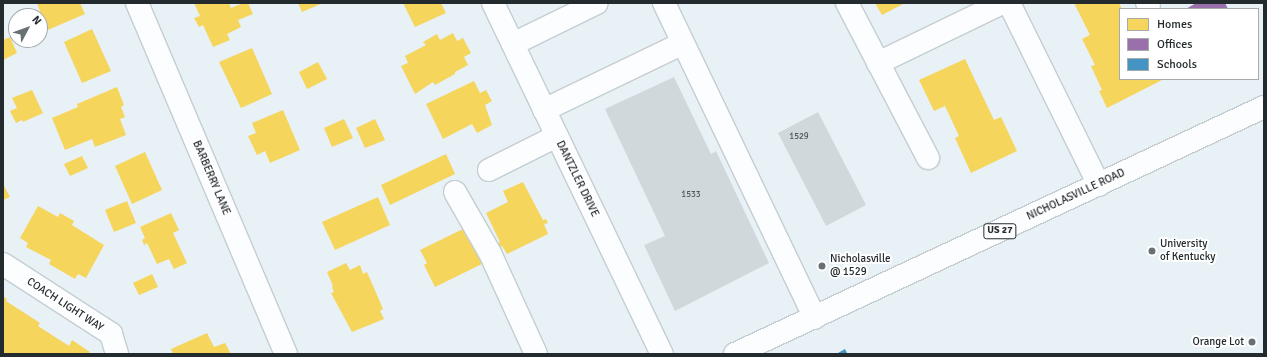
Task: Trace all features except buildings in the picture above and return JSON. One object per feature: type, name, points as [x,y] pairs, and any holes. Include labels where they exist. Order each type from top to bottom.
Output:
[{"type":"street","name":"BARBERRY LANE","points":[[137,3],[286,354]]},
{"type":"street","name":"DANTZLER DRIVE","points":[[493,3],[662,354]]},
{"type":"street","points":[[513,44],[597,3]]},
{"type":"street","points":[[664,3],[815,318]]},
{"type":"street","points":[[847,3],[928,158]]},
{"type":"street","points":[[878,63],[1002,3]]},
{"type":"street","points":[[1010,3],[1099,185]]},
{"type":"street","points":[[544,110],[683,43]]},
{"type":"street","name":"NICHOLASVILLE ROAD","points":[[744,352],[1264,107]]},
{"type":"street","points":[[489,170],[557,136]]},
{"type":"street","points":[[455,192],[490,253],[536,354]]},
{"type":"street","name":"COACH LIGHT WAY","points":[[3,264],[110,334],[118,354]]},
{"type":"place","name":"University of Kentucky","points":[[1152,251]]},
{"type":"place","name":"Nicholasville @ 1529","points":[[822,266]]},
{"type":"place","name":"Orange Lot","points":[[1252,342]]}]
